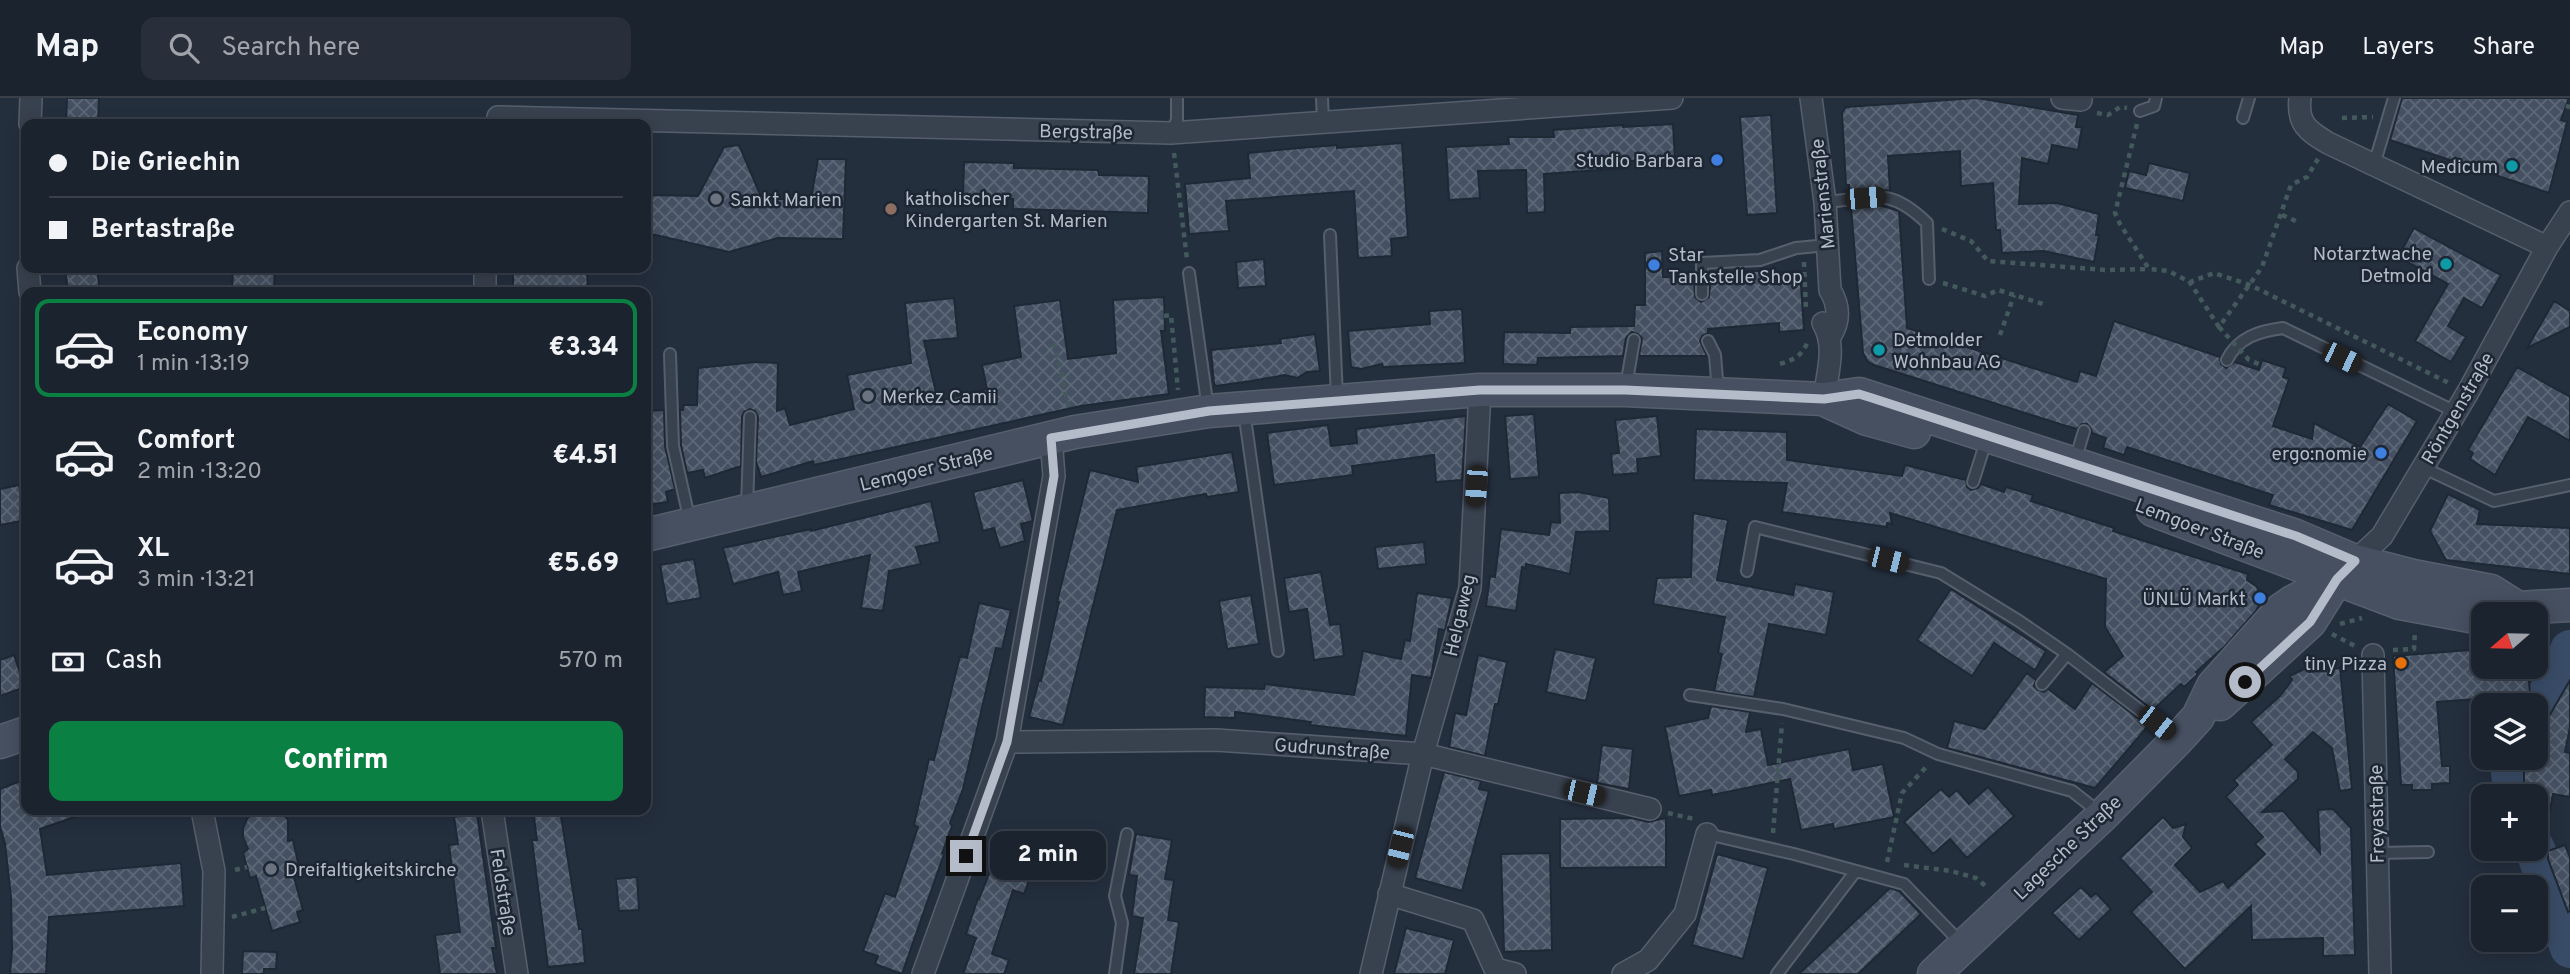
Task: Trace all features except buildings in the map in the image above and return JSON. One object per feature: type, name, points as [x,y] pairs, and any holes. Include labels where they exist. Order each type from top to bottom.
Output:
[{"type":"main road","name":"Lemgoer Straße","points":[[651,534],[1063,435],[1195,413],[1480,390],[1625,390],[1824,399],[1867,419],[1985,443],[2071,470],[2346,570]]},
{"type":"main road","points":[[2346,570],[2413,576],[2491,591],[2500,602]]},
{"type":"main road","points":[[2346,570],[2400,603],[2471,616]]},
{"type":"main road","name":"Lagesche Straße","points":[[1934,974],[2103,815],[2188,728],[2227,699],[2310,622],[2346,570]]},
{"type":"main road","points":[[2548,607],[2570,605]]},
{"type":"main road","points":[[0,742],[21,735]]},
{"type":"street","points":[[30,119],[31,98]]},
{"type":"street","name":"Bergstraße","points":[[499,113],[1171,133],[1672,98]]},
{"type":"street","name":"Marienstraße","points":[[1811,98],[1825,202],[1830,290],[1836,300],[1838,323],[1831,335],[1824,399]]},
{"type":"street","points":[[2300,98],[2300,114],[2306,129],[2328,143],[2547,247]]},
{"type":"street","name":"Röntgenstraße","points":[[2346,570],[2382,536],[2468,392],[2547,247],[2570,212]]},
{"type":"street","name":"Helgaweg","points":[[1371,974],[1423,754],[1470,588],[1480,390]]},
{"type":"street","points":[[923,974],[1007,742],[1063,435]]},
{"type":"street","name":"Freyastraße","points":[[2373,654],[2380,974]]},
{"type":"street","name":"Gudrunstraße","points":[[1007,742],[1216,740],[1423,754],[1650,809]]},
{"type":"street","points":[[203,815],[214,871],[212,974]]},
{"type":"street","name":"Feldstraße","points":[[493,815],[517,974]]},
{"type":"street","points":[[1623,974],[1648,960],[1685,914],[1707,834]]},
{"type":"street","points":[[1389,894],[1473,920],[1495,969],[1515,974]]},
{"type":"lane","points":[[1171,133],[1177,120],[1177,98]]},
{"type":"lane","points":[[1322,98],[1323,123]]},
{"type":"lane","points":[[2140,111],[2154,106],[2156,98]]},
{"type":"lane","points":[[2243,118],[2249,98]]},
{"type":"lane","points":[[2374,165],[2395,98]]},
{"type":"lane","points":[[1825,202],[1886,196],[1910,207],[1927,223],[1929,279]]},
{"type":"lane","points":[[1330,235],[1337,401]]},
{"type":"lane","points":[[1702,294],[1702,263],[1760,260],[1796,248],[1828,245]]},
{"type":"lane","points":[[1189,274],[1195,413]]},
{"type":"lane","points":[[2227,360],[2231,351],[2241,341],[2262,330],[2283,328],[2456,412]]},
{"type":"lane","points":[[1625,390],[1634,340]]},
{"type":"lane","points":[[1708,341],[1715,355],[1718,394]]},
{"type":"lane","points":[[670,354],[673,446],[690,525]]},
{"type":"lane","points":[[1244,408],[1278,651]]},
{"type":"lane","points":[[747,511],[750,417]]},
{"type":"lane","points":[[2071,470],[2084,431]]},
{"type":"lane","points":[[1973,482],[1985,443]]},
{"type":"lane","points":[[2424,468],[2494,501],[2570,485]]},
{"type":"lane","points":[[1747,571],[1755,527],[1941,573],[2019,621],[2116,691],[2188,728]]},
{"type":"lane","points":[[2042,684],[2067,654]]},
{"type":"lane","points":[[2116,679],[2116,691]]},
{"type":"lane","points":[[1690,695],[1783,709],[1904,738],[1938,754],[2072,791],[2103,815]]},
{"type":"lane","points":[[1115,974],[1122,923],[1115,896],[1127,834]]},
{"type":"lane","points":[[1707,834],[1904,884],[1964,946]]},
{"type":"lane","points":[[2377,853],[2428,852]]},
{"type":"lane","points":[[1777,974],[1856,872]]},
{"type":"path","points":[[2072,99],[2088,112],[2108,115],[2120,107],[2140,111],[2115,213],[2150,269]]},
{"type":"path","points":[[2342,118],[2388,117]]},
{"type":"path","points":[[1171,133],[1189,274]]},
{"type":"path","points":[[2219,327],[2262,267],[2291,185],[2307,177],[2328,143]]},
{"type":"path","points":[[2282,215],[2298,222]]},
{"type":"path","points":[[1927,223],[1971,241],[1988,261],[2106,271],[2168,271],[2189,281],[2219,327],[2249,360],[2261,365]]},
{"type":"path","points":[[2189,281],[2214,272],[2250,285],[2468,392]]},
{"type":"path","points":[[1929,279],[1985,296],[1998,290],[2043,304]]},
{"type":"path","points":[[2000,335],[2014,295]]},
{"type":"path","points":[[1164,316],[1171,315],[1195,413]]},
{"type":"path","points":[[1054,343],[1063,435]]},
{"type":"path","points":[[2329,632],[2337,625],[2364,617]]},
{"type":"path","points":[[2373,654],[2414,649],[2416,620]]},
{"type":"path","points":[[1773,837],[1783,709]]},
{"type":"path","points":[[1887,862],[1902,793],[1938,754]]},
{"type":"path","points":[[1943,871],[1976,877]]},
{"type":"path","points":[[214,921],[265,908]]},
{"type":"waterway","points":[[2548,693],[2559,678],[2570,650]]},
{"type":"waterway","points":[[2511,770],[2513,784]]},
{"type":"waterway","points":[[2539,861],[2570,948]]},
{"type":"place","name":"Studio Barbara","points":[[1717,160]]},
{"type":"place","name":"Medicum","points":[[2512,166]]},
{"type":"place","name":"Sankt Marien","points":[[716,199]]},
{"type":"place","name":"katholischer Kindergarten St. Marien","points":[[891,209]]},
{"type":"place","name":"Notarztwache Detmold","points":[[2446,264]]},
{"type":"place","name":"Star Tankstelle Shop","points":[[1654,265]]},
{"type":"place","name":"Detmolder Wohnbau AG","points":[[1879,350]]},
{"type":"place","name":"Merkez Camii","points":[[868,396]]},
{"type":"place","name":"ergo:nomie","points":[[2381,453]]},
{"type":"place","name":"ÜNLÜ Markt","points":[[2260,598]]},
{"type":"place","name":"tiny Pizza","points":[[2401,663]]},
{"type":"place","name":"Dreifaltigkeitskirche","points":[[271,869]]},
{"type":"route","points":[[966,856],[1007,742],[1054,476],[1051,438],[1181,415],[1480,390],[1625,390],[1824,399],[1859,394],[2296,536],[2355,561],[2337,579],[2310,622],[2245,682]]}]
